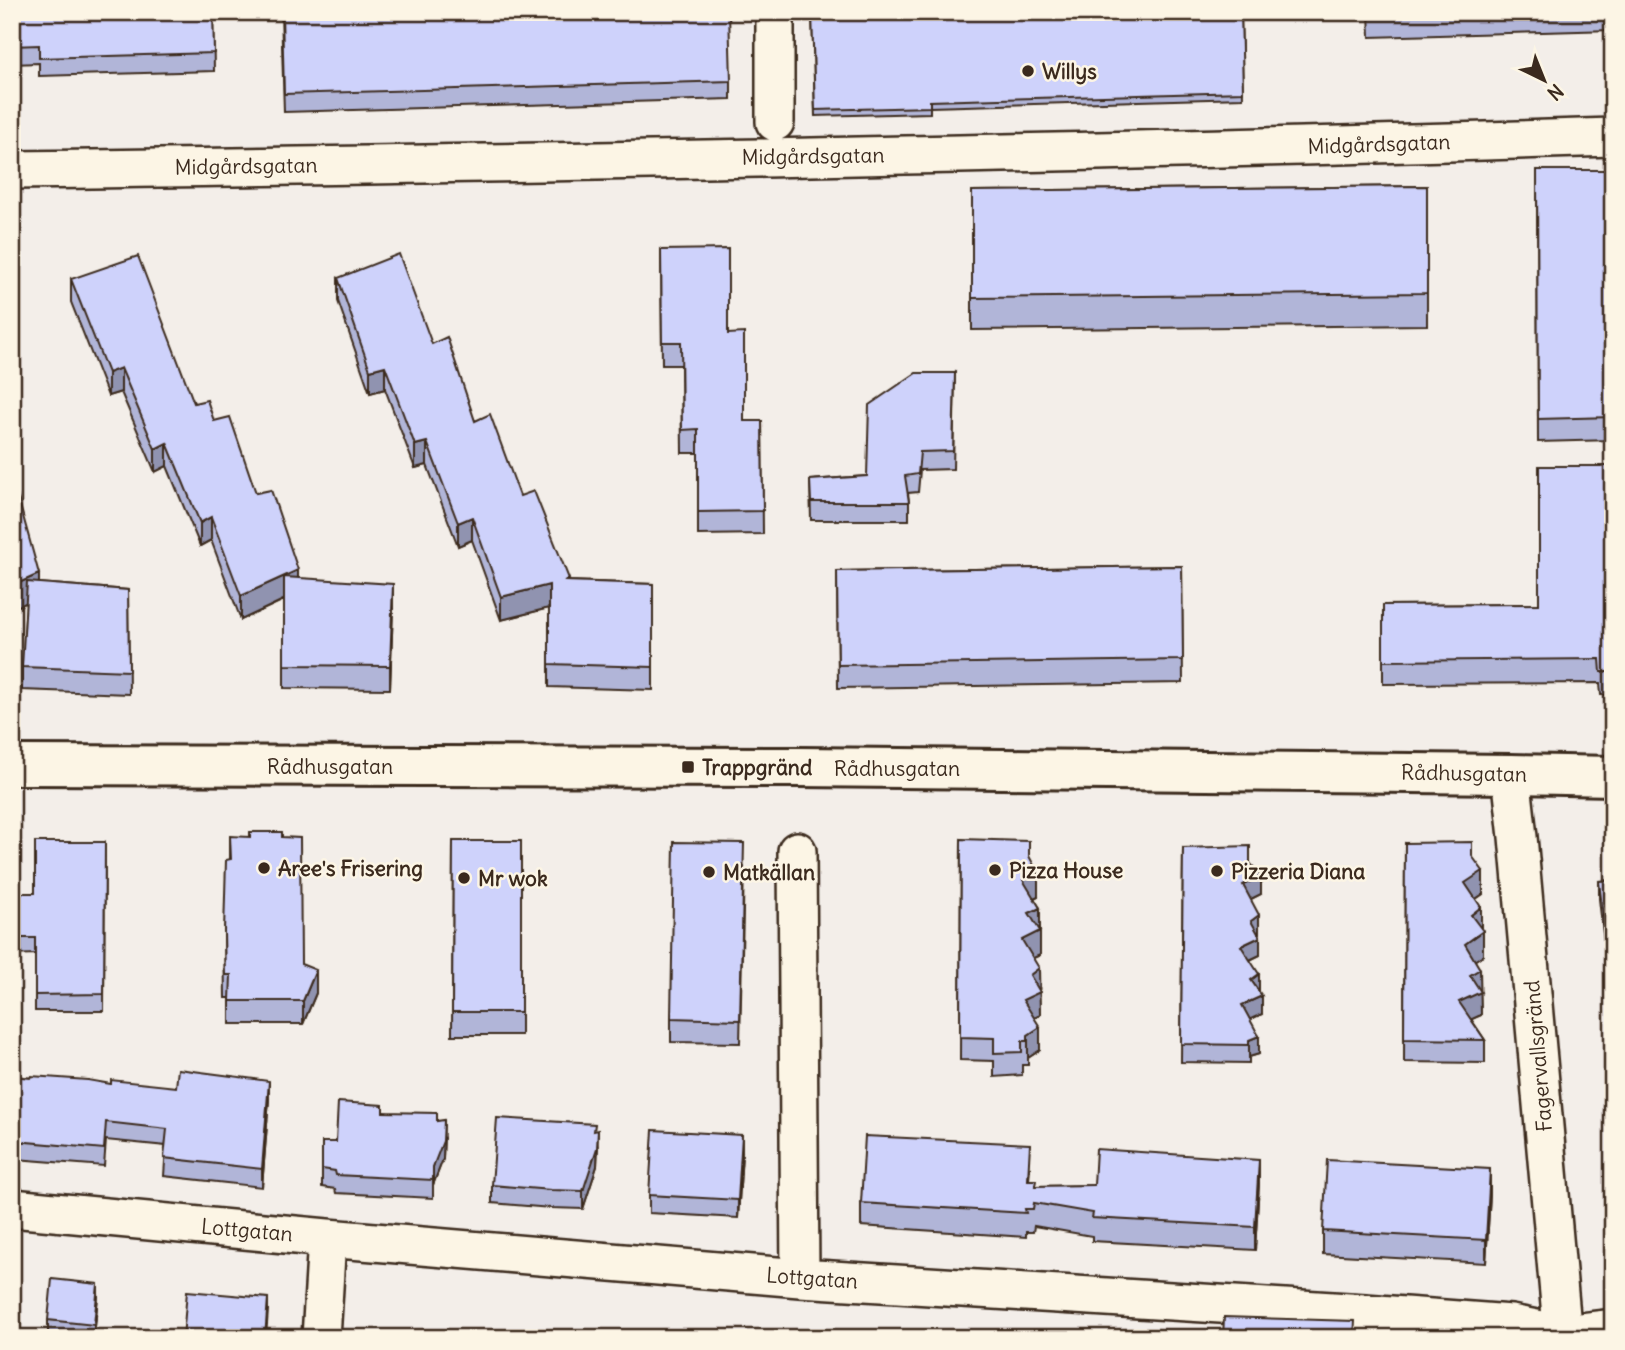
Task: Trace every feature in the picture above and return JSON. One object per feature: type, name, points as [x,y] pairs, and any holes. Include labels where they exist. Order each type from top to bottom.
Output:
[{"type":"main road","name":"Rådhusgatan","points":[[12,765],[738,767],[1613,776]]},
{"type":"street","points":[[775,12],[775,122]]},
{"type":"street","name":"Midgårdsgatan","points":[[12,170],[806,157],[1613,136]]},
{"type":"street","name":"Fagervallsgränd","points":[[1511,774],[1562,1336]]},
{"type":"street","points":[[797,851],[800,1278]]},
{"type":"street","name":"Lottgatan","points":[[12,1208],[800,1278],[1511,1324],[1562,1336],[1613,1328]]},
{"type":"street","points":[[321,1338],[327,1238]]},
{"type":"building","points":[[12,12],[213,12],[214,53],[39,58],[39,45],[12,46]]},
{"type":"building","points":[[282,12],[729,12],[731,81],[284,94]]},
{"type":"building","name":"Willys","points":[[812,12],[1241,12],[1243,92],[930,101],[930,107],[815,110]]},
{"type":"building","points":[[1537,170],[1613,170],[1613,417],[1538,419]]},
{"type":"building","points":[[1427,186],[1427,293],[972,298],[972,191]]},
{"type":"building","points":[[728,249],[728,334],[744,333],[744,421],[762,421],[763,511],[698,512],[698,429],[682,430],[681,342],[662,342],[661,250]]},
{"type":"building","points":[[399,254],[432,344],[447,337],[475,421],[490,414],[520,496],[534,491],[569,579],[564,581],[653,584],[653,667],[549,664],[549,585],[501,597],[472,517],[458,523],[427,442],[415,445],[385,366],[370,370],[338,278]]},
{"type":"building","points":[[138,256],[194,403],[207,400],[214,421],[230,417],[256,493],[271,490],[298,570],[241,596],[211,517],[200,523],[167,443],[155,449],[121,368],[108,373],[71,279]]},
{"type":"building","points":[[916,373],[955,373],[953,451],[920,452],[918,474],[905,476],[909,502],[811,502],[810,480],[867,476],[869,405]]},
{"type":"building","points":[[1539,466],[1613,466],[1613,672],[1601,672],[1600,659],[1383,661],[1383,605],[1539,604]]},
{"type":"building","points":[[15,487],[39,574],[12,586],[12,488]]},
{"type":"building","points":[[1182,566],[1183,660],[838,665],[837,571]]},
{"type":"building","points":[[284,577],[393,584],[390,666],[284,665]]},
{"type":"building","points":[[27,582],[128,590],[129,671],[22,667]]},
{"type":"building","points":[[250,832],[282,832],[282,837],[300,838],[301,964],[316,970],[303,1001],[230,1001],[231,975],[225,975],[226,860],[231,859],[230,836],[250,837]]},
{"type":"building","points":[[961,839],[1029,841],[1029,856],[1038,873],[1023,880],[1040,908],[1029,913],[1040,931],[1022,940],[1039,968],[1030,975],[1040,992],[1023,1000],[1040,1027],[1028,1035],[1028,1041],[1022,1041],[1022,1052],[994,1053],[994,1038],[960,1037]]},
{"type":"building","points":[[453,841],[521,841],[521,1012],[452,1012]]},
{"type":"building","points":[[35,842],[105,842],[104,994],[35,995],[35,938],[12,938],[12,893],[35,893]]},
{"type":"building","points":[[674,842],[744,843],[740,1020],[671,1018]]},
{"type":"building","points":[[1472,842],[1472,856],[1483,871],[1465,883],[1481,907],[1471,915],[1483,931],[1465,944],[1480,969],[1470,975],[1481,992],[1459,1002],[1485,1040],[1404,1039],[1405,843]]},
{"type":"building","points":[[1250,846],[1250,863],[1261,876],[1243,885],[1259,915],[1251,921],[1260,937],[1241,946],[1259,974],[1251,980],[1262,996],[1242,1005],[1259,1036],[1249,1040],[1249,1045],[1181,1044],[1183,848]]},
{"type":"building","points":[[1613,880],[1613,1002],[1599,881]]},
{"type":"building","points":[[178,1069],[269,1081],[262,1169],[164,1158],[167,1129],[106,1122],[104,1149],[16,1141],[18,1130],[12,1130],[12,1076],[88,1080],[111,1084],[111,1080],[176,1087]]},
{"type":"building","points":[[338,1102],[383,1105],[383,1112],[437,1113],[437,1121],[444,1120],[443,1141],[433,1167],[433,1180],[336,1175],[335,1171],[322,1169],[322,1142],[336,1142]]},
{"type":"building","points":[[497,1118],[595,1124],[594,1131],[598,1130],[597,1148],[583,1191],[492,1185]]},
{"type":"building","points":[[653,1130],[742,1135],[738,1200],[649,1195]]},
{"type":"building","points":[[865,1136],[1030,1144],[1028,1180],[1036,1180],[1035,1186],[1094,1185],[1096,1149],[1259,1160],[1255,1227],[1092,1218],[1093,1213],[1034,1203],[1033,1209],[1025,1209],[1026,1213],[861,1203]]},
{"type":"building","points":[[1327,1160],[1490,1169],[1486,1240],[1323,1231]]},
{"type":"building","points":[[52,1279],[98,1284],[94,1325],[48,1320]]},
{"type":"building","points":[[187,1291],[268,1298],[265,1338],[183,1338]]},
{"type":"building","points":[[1224,1317],[1355,1321],[1354,1338],[1223,1338]]},
{"type":"place","name":"Willys","points":[[1028,71]]},
{"type":"place","name":"Trappgränd","points":[[688,767]]},
{"type":"place","name":"Aree's Frisering","points":[[264,868]]},
{"type":"place","name":"Pizza House","points":[[995,870]]},
{"type":"place","name":"Pizzeria Diana","points":[[1217,871]]},
{"type":"place","name":"Matkällan","points":[[709,872]]},
{"type":"place","name":"Mr wok","points":[[464,878]]}]
